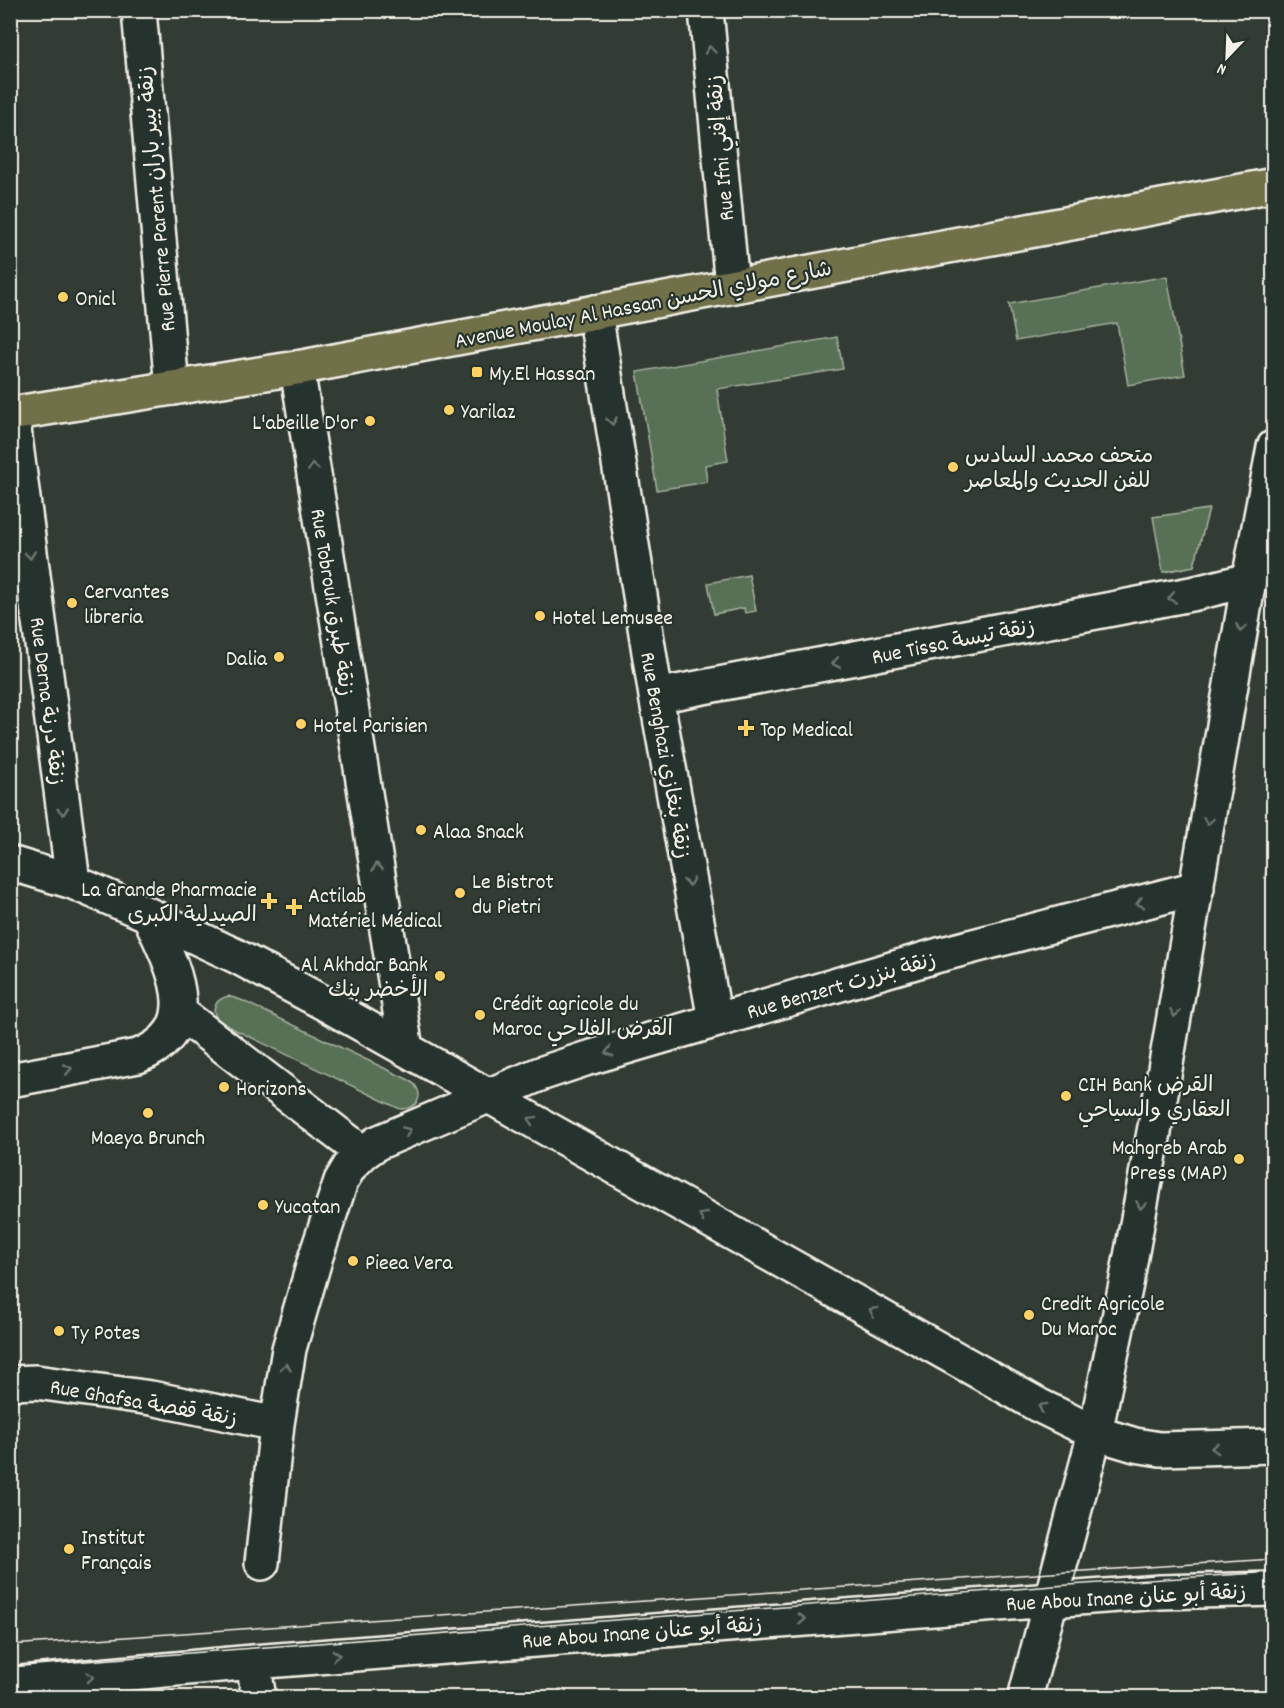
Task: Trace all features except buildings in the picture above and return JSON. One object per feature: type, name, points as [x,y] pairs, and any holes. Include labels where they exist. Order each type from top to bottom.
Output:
[{"type":"main road","name":"Avenue Moulay Al Hassan شارع مولاي الحسن","points":[[11,414],[297,369],[1274,185]]},
{"type":"street","name":"Rue Pierre Parent زنقة بيير باران","points":[[139,10],[172,388]]},
{"type":"street","name":"Rue Ifni زنقة إفني","points":[[706,10],[732,286]]},
{"type":"street","name":"Rue Benghazi زنقة بنغازي","points":[[596,312],[656,696],[715,1020]]},
{"type":"street","name":"Rue Tobrouk زنقة طبرق","points":[[297,369],[406,1049]]},
{"type":"street","name":"Rue Derna زنقة درنة","points":[[11,414],[73,882]]},
{"type":"street","points":[[1025,1698],[1095,1433],[1126,1284],[1274,447]]},
{"type":"street","name":"Rue Tissa زنقة تيسة","points":[[656,696],[1196,593],[1249,580]]},
{"type":"street","points":[[10,863],[73,882],[236,956],[490,1096],[1038,1405],[1095,1433],[1135,1445],[1160,1449],[1274,1446]]},
{"type":"street","name":"Rue Benzert زنقة بنزرت","points":[[363,1153],[377,1143],[540,1074],[939,955],[1197,888]]},
{"type":"street","points":[[10,1080],[138,1056],[152,1050],[165,1040],[174,1027],[179,1012],[180,996],[170,963],[149,915]]},
{"type":"street","points":[[179,1012],[363,1153],[350,1166],[341,1181],[315,1256],[289,1349],[277,1424],[262,1563]]},
{"type":"street","name":"Rue Ghafsa زنقة قفصة","points":[[10,1383],[36,1382],[152,1398],[277,1424]]},
{"type":"street","name":"Rue Abou Inane زنقة أبو عنان","points":[[10,1684],[253,1662],[1050,1600],[1160,1592],[1274,1589]]},
{"type":"street","points":[[253,1662],[259,1698]]},
{"type":"green space","points":[[1167,276],[1185,375],[1128,385],[1117,323],[1016,341],[1009,304]]},
{"type":"green space","points":[[837,337],[843,369],[717,389],[728,461],[705,465],[707,482],[657,490],[637,372]]},
{"type":"green space","points":[[1209,509],[1194,566],[1163,572],[1153,517]]},
{"type":"green space","points":[[749,575],[756,611],[745,613],[744,608],[714,614],[708,583]]},
{"type":"green space","points":[[1273,821],[1273,875],[1265,878],[1265,877]]},
{"type":"green space","points":[[228,996],[241,1000],[409,1080],[418,1089],[416,1103],[400,1109],[221,1023],[214,1011],[216,1003]]},
{"type":"tram line","points":[[10,1645],[1274,1559]]},
{"type":"tram line","points":[[10,1667],[1053,1586],[1274,1572]]},
{"type":"place","name":"Onicl","points":[[63,297]]},
{"type":"place","name":"My.El Hassan","points":[[477,372]]},
{"type":"place","name":"Yarilaz","points":[[449,410]]},
{"type":"place","name":"L'abeille D'or","points":[[370,421]]},
{"type":"place","name":"متحف محمد السادس للفن الحديث والمعاصر","points":[[953,467]]},
{"type":"place","name":"Cervantes libreria","points":[[72,603]]},
{"type":"place","name":"Hotel Lemusee","points":[[540,616]]},
{"type":"place","name":"Dalia","points":[[279,657]]},
{"type":"place","name":"Hotel Parisien","points":[[301,724]]},
{"type":"place","name":"Top Medical","points":[[746,728]]},
{"type":"place","name":"Alaa Snack","points":[[421,830]]},
{"type":"place","name":"Le Bistrot du Pietri","points":[[460,893]]},
{"type":"place","name":"La Grande Pharmacie الصيدلية الكبرى","points":[[269,901]]},
{"type":"place","name":"Actilab Matériel Médical","points":[[294,907]]},
{"type":"place","name":"Al Akhdar Bank الأخضر بنك","points":[[440,976]]},
{"type":"place","name":"Crédit agricole du Maroc القرض الفلاحي","points":[[480,1015]]},
{"type":"place","name":"Horizons","points":[[224,1087]]},
{"type":"place","name":"CIH Bank القرض العقاري والسياحي","points":[[1066,1096]]},
{"type":"place","name":"Maeya Brunch","points":[[148,1113]]},
{"type":"place","name":"Mahgreb Arab Press (MAP)","points":[[1239,1159]]},
{"type":"place","name":"Yucatan","points":[[263,1205]]},
{"type":"place","name":"Pieea Vera","points":[[353,1261]]},
{"type":"place","name":"Credit Agricole Du Maroc","points":[[1029,1315]]},
{"type":"place","name":"Ty Potes","points":[[59,1331]]},
{"type":"place","name":"Institut Français","points":[[69,1549]]}]
